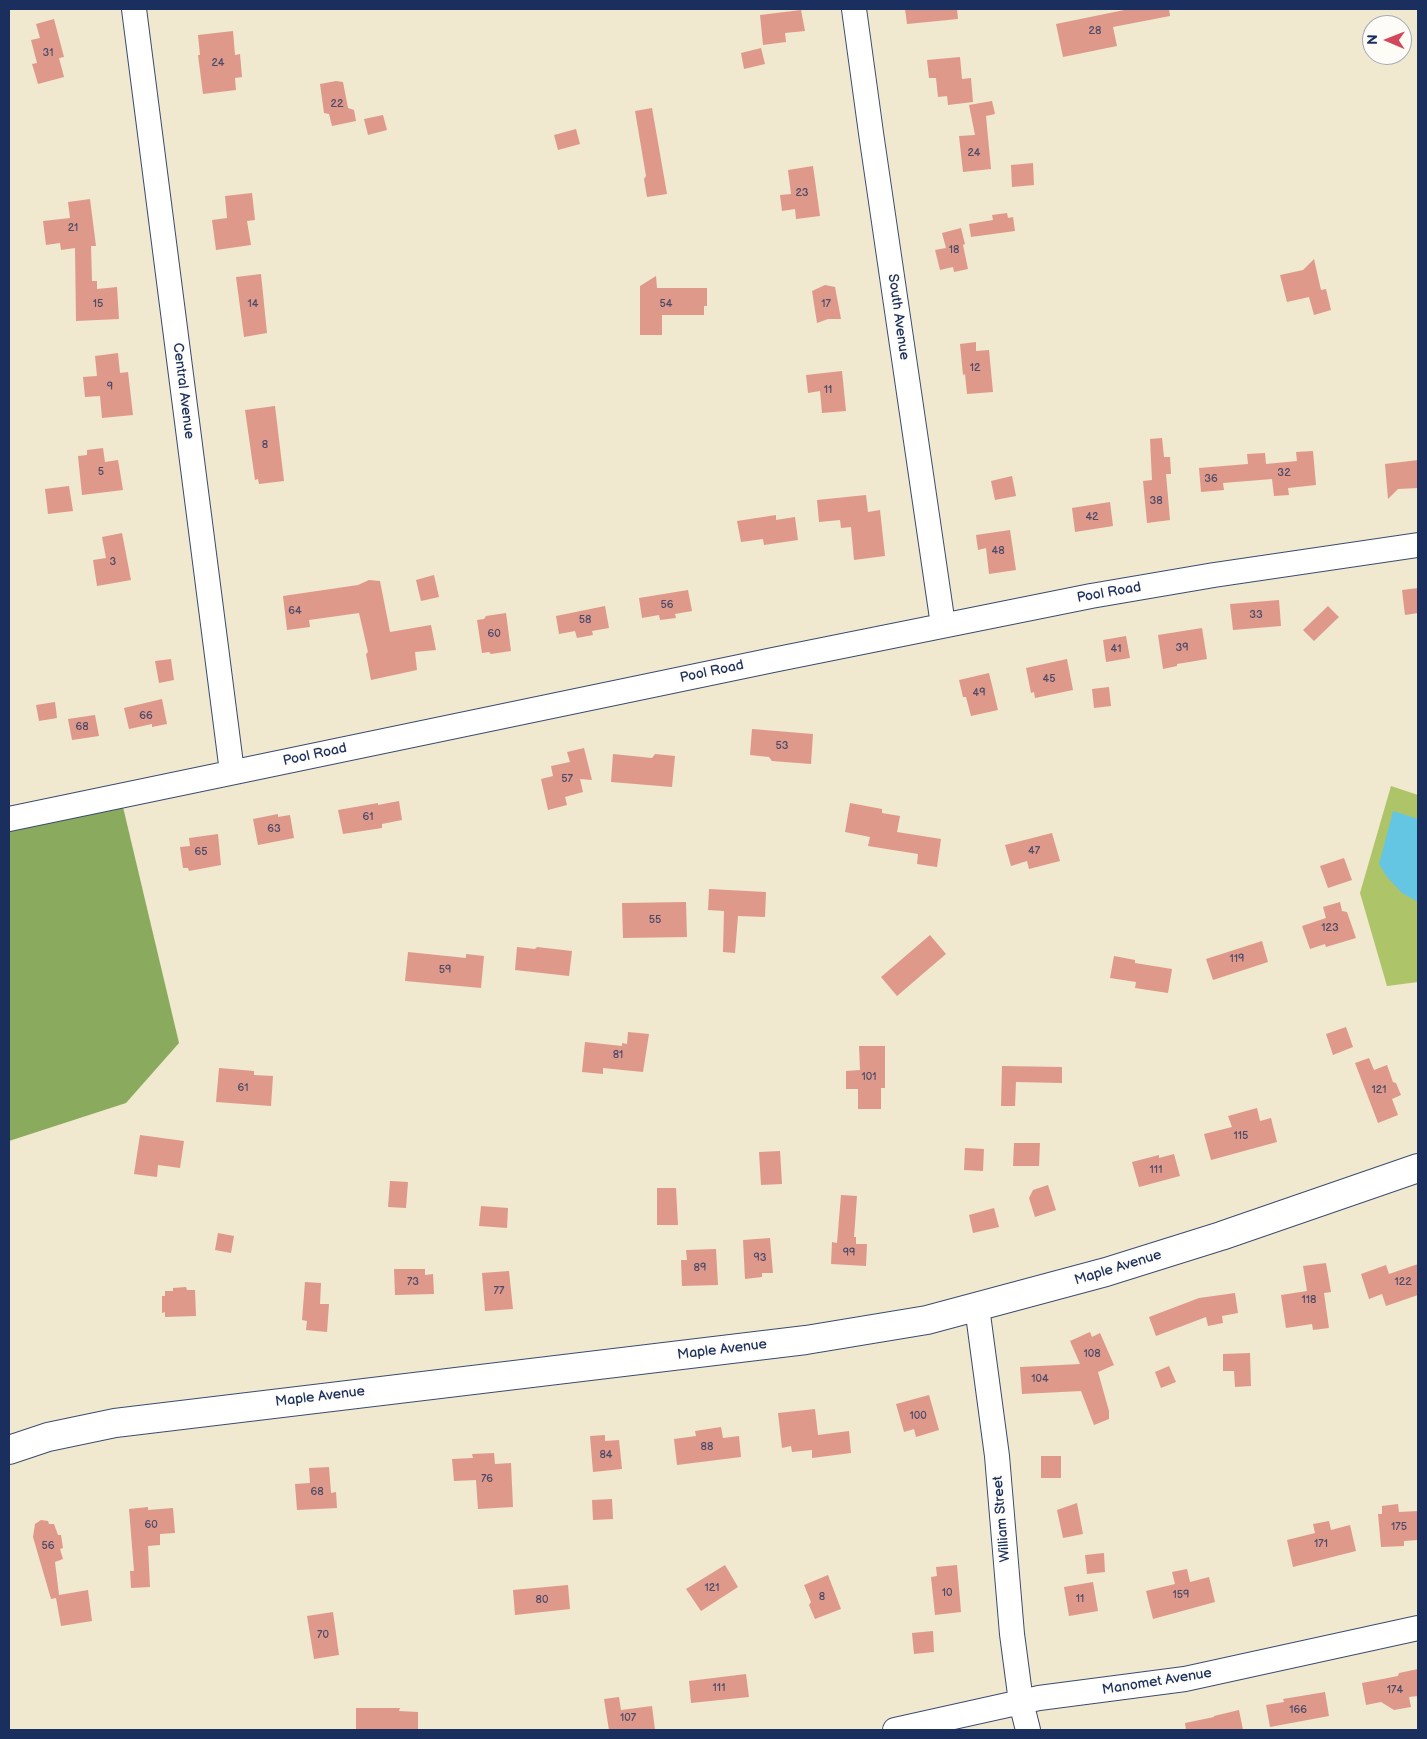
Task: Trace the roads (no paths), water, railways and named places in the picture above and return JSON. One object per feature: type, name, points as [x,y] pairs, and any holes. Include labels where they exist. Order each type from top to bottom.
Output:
[{"type":"main road","name":"Maple Avenue","points":[[9,1450],[48,1437],[115,1423],[806,1340],[927,1320],[1115,1269],[1221,1236],[1418,1168]]},
{"type":"street","name":"Central Avenue","points":[[134,9],[232,772]]},
{"type":"street","name":"South Avenue","points":[[854,9],[943,625]]},
{"type":"street","name":"Pool Road","points":[[9,818],[1091,596],[1214,575],[1418,545]]},
{"type":"street","name":"William Street","points":[[977,1307],[997,1456],[1012,1634],[1021,1702],[1028,1730]]},
{"type":"street","name":"Manomet Avenue","points":[[895,1730],[1040,1698],[1185,1679],[1418,1628]]},
{"type":"water","points":[[1393,811],[1418,819],[1418,902],[1402,893],[1387,877],[1379,864]]}]
